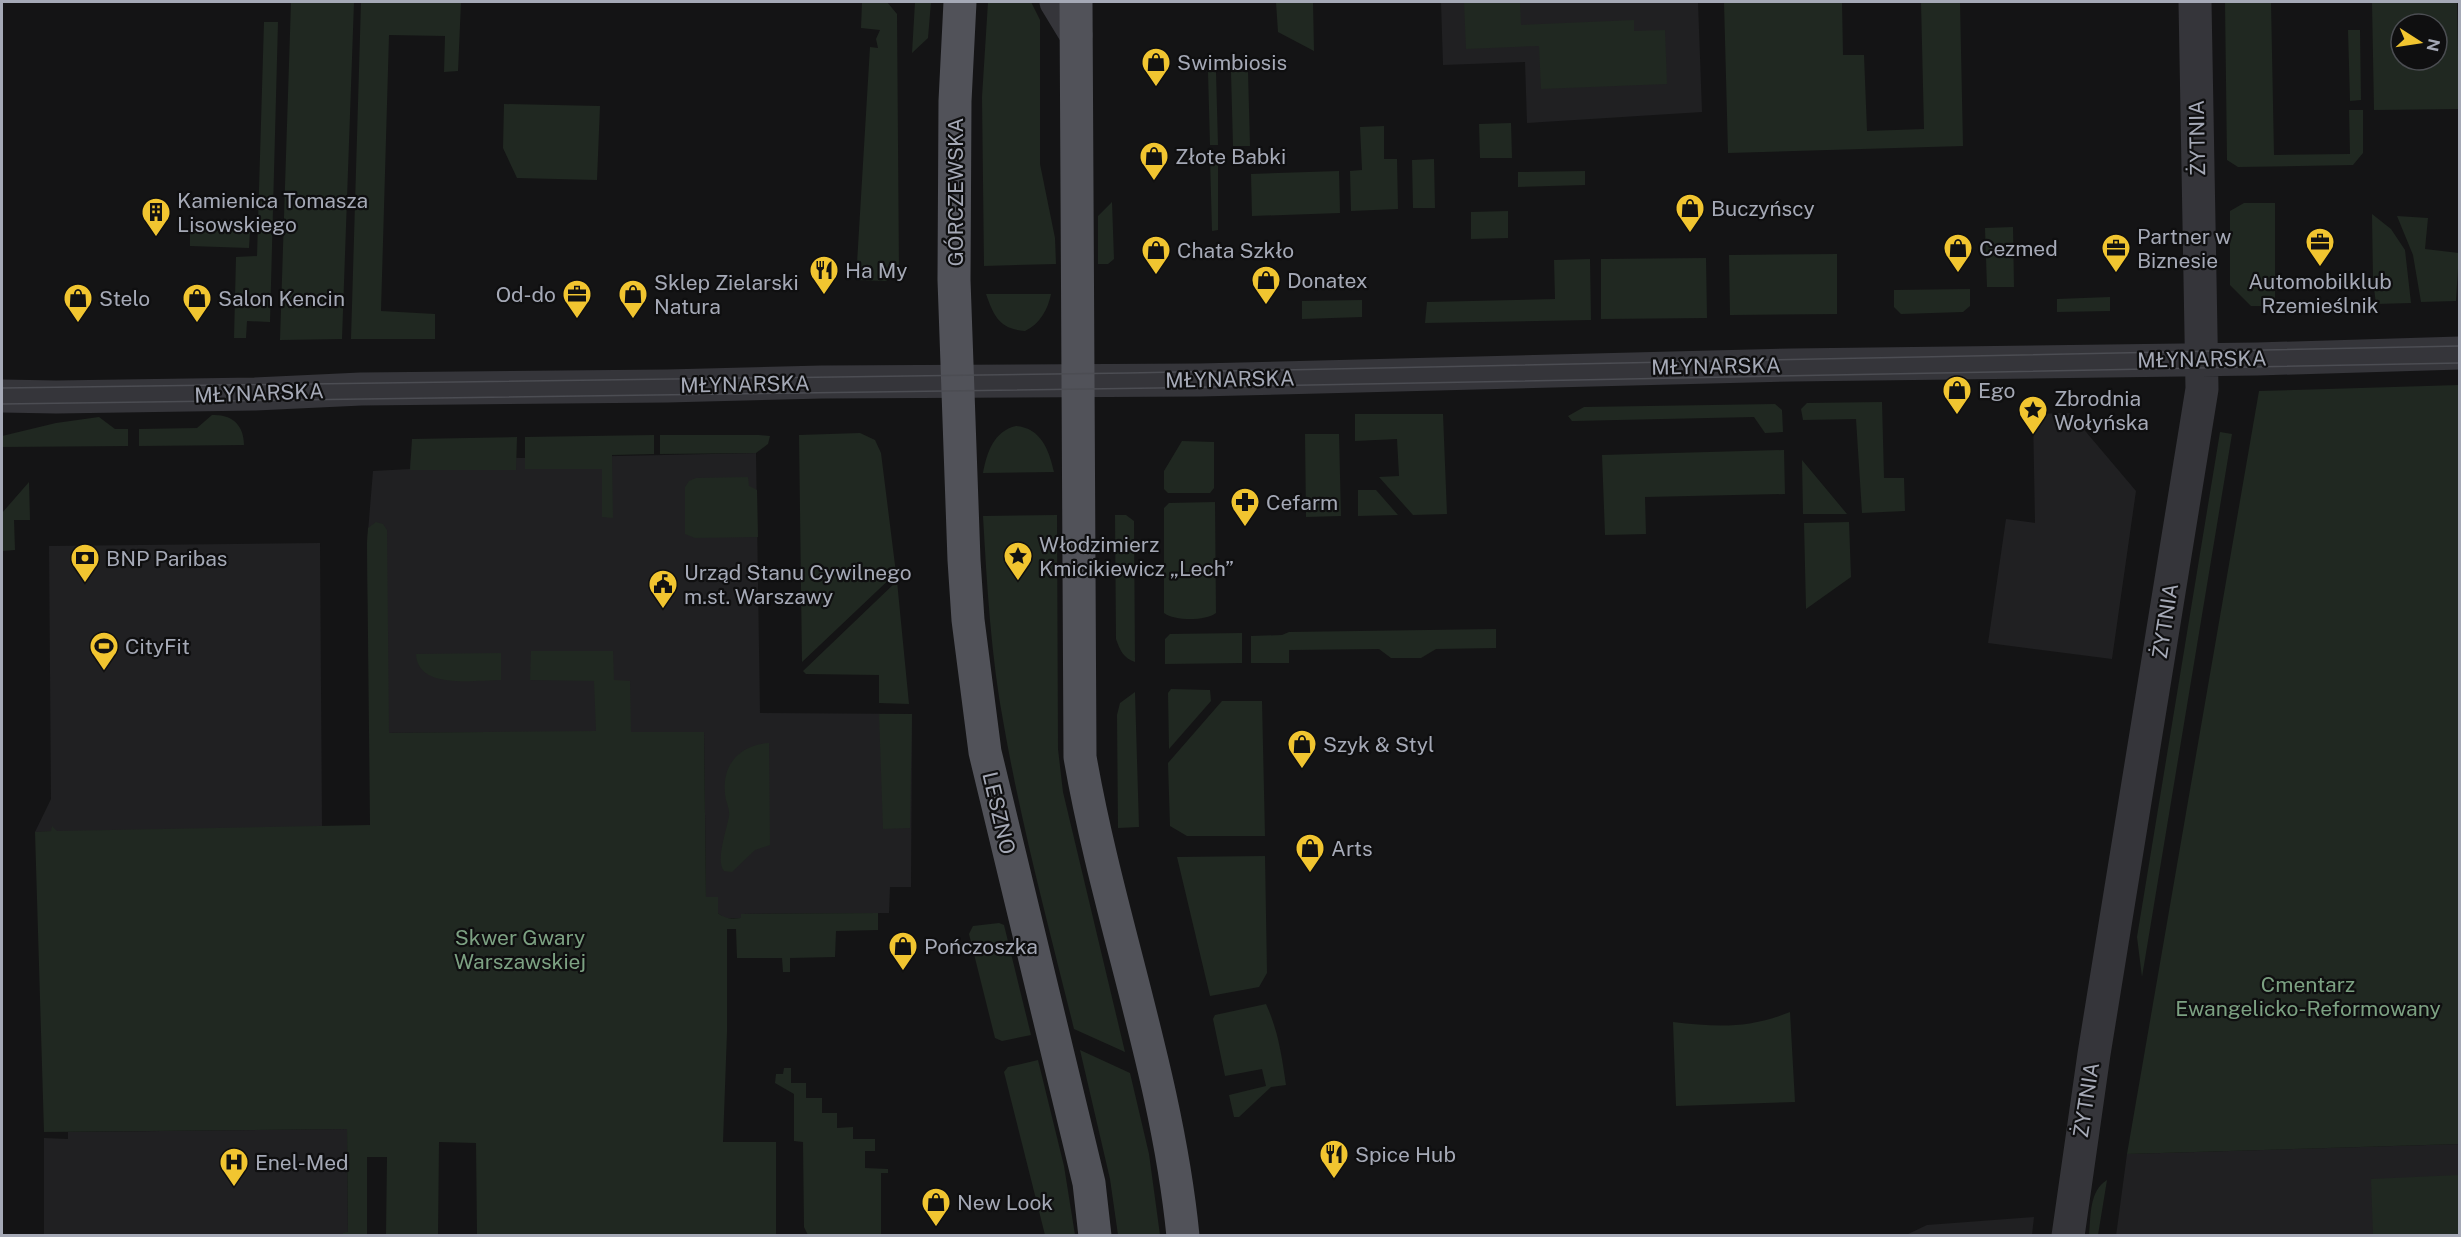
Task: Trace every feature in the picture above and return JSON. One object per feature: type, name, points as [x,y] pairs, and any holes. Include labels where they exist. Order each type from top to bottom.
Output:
[{"type":"main road","name":"GÓRCZEWSKA","points":[[957,382],[954,258],[955,101],[960,2]]},
{"type":"main road","points":[[1076,2],[1080,757],[1095,837],[1162,1107],[1174,1167],[1183,1236]]},
{"type":"main road","name":"LESZNO","points":[[957,382],[967,608],[985,752],[1089,1183],[1095,1236]]},
{"type":"street","points":[[1056,2],[1076,35]]},
{"type":"street","name":"ŻYTNIA","points":[[2068,1236],[2096,1042],[2199,418],[2204,359],[2195,2]]},
{"type":"street","name":"MŁYNARSKA","points":[[2,396],[297,393],[362,389],[1078,381],[2460,353]]},
{"type":"street","points":[[2,411],[56,397]]},
{"type":"shaded area","points":[[1441,2],[1698,2],[1702,112],[1527,123],[1525,62],[1443,65]]},
{"type":"shaded area","points":[[2070,413],[2136,491],[2112,659],[1988,643],[2006,519],[2035,523],[2033,414]]},
{"type":"shaded area","points":[[756,453],[760,713],[912,714],[911,887],[890,887],[889,913],[742,914],[741,918],[724,918],[718,913],[706,897],[704,732],[370,733],[367,544],[373,471],[410,469],[411,457],[525,458]]},
{"type":"shaded area","points":[[320,543],[322,827],[35,832],[51,799],[49,546]]},
{"type":"shaded area","name":"Enel-Med","points":[[347,1129],[348,1233],[343,1233],[343,1236],[44,1235],[44,1138],[68,1139],[68,1132]]},
{"type":"shaded area","points":[[2459,1144],[2459,1235],[2116,1236],[2127,1154]]},
{"type":"shaded area","points":[[2034,1217],[2032,1235],[1906,1235],[1927,1225]]},
{"type":"green space","points":[[291,2],[354,2],[342,339],[280,340]]},
{"type":"green space","points":[[361,2],[461,2],[458,71],[444,72],[445,36],[389,35],[381,311],[435,314],[435,339],[351,339]]},
{"type":"green space","points":[[862,2],[887,2],[897,14],[899,273],[886,281],[856,280],[870,47],[878,48],[876,39],[880,30],[861,28]]},
{"type":"green space","points":[[915,2],[931,2],[928,38],[912,53]]},
{"type":"green space","points":[[988,2],[1031,2],[1040,20],[1040,164],[1055,238],[1056,264],[984,266],[982,97]]},
{"type":"green space","points":[[1276,2],[1313,2],[1314,51],[1278,32]]},
{"type":"green space","points":[[1464,2],[1520,2],[1521,25],[1634,20],[1634,31],[1665,30],[1667,84],[1541,89],[1539,46],[1466,49]]},
{"type":"green space","points":[[1724,2],[1842,2],[1843,55],[1864,55],[1867,131],[1924,129],[1921,2],[1960,2],[1963,146],[1728,153]]},
{"type":"green space","points":[[2225,2],[2271,2],[2274,155],[2350,154],[2349,110],[2363,110],[2363,153],[2353,165],[2238,167],[2227,160]]},
{"type":"green space","points":[[2372,2],[2457,2],[2459,109],[2374,110]]},
{"type":"green space","points":[[264,22],[278,22],[270,322],[247,321],[246,338],[234,338],[236,257],[257,256]]},
{"type":"green space","points":[[2348,30],[2360,30],[2361,100],[2350,101]]},
{"type":"green space","points":[[1208,72],[1216,72],[1218,145],[1210,145]]},
{"type":"green space","points":[[1231,72],[1248,72],[1250,146],[1233,146]]},
{"type":"green space","points":[[504,104],[600,106],[597,180],[517,178],[503,148]]},
{"type":"green space","points":[[1511,123],[1512,158],[1480,158],[1479,124]]},
{"type":"green space","points":[[1384,126],[1384,159],[1397,159],[1398,209],[1351,211],[1350,171],[1362,170],[1360,127]]},
{"type":"green space","points":[[1210,158],[1218,158],[1218,230],[1212,231]]},
{"type":"green space","points":[[1434,159],[1435,208],[1413,208],[1412,160]]},
{"type":"green space","points":[[1339,171],[1340,213],[1252,216],[1251,174]]},
{"type":"green space","points":[[1585,171],[1585,185],[1518,187],[1518,172]]},
{"type":"green space","points":[[1112,202],[1114,259],[1108,264],[1098,264],[1098,216]]},
{"type":"green space","points":[[2244,203],[2275,203],[2275,306],[2251,306],[2230,285],[2230,211]]},
{"type":"green space","points":[[1508,211],[1508,238],[1471,239],[1471,212]]},
{"type":"green space","points":[[2372,214],[2391,229],[2405,250],[2411,303],[2376,304],[2373,280]]},
{"type":"green space","points":[[2397,216],[2428,218],[2425,249],[2459,253],[2456,301],[2421,302],[2413,255]]},
{"type":"green space","points":[[2013,227],[2014,287],[1987,287],[1985,228]]},
{"type":"green space","points":[[190,230],[250,231],[249,248],[190,246]]},
{"type":"green space","points":[[1837,254],[1837,314],[1730,315],[1729,255]]},
{"type":"green space","points":[[1706,258],[1707,318],[1601,319],[1601,259]]},
{"type":"green space","points":[[1590,259],[1591,320],[1425,323],[1427,302],[1555,299],[1554,260]]},
{"type":"green space","points":[[1970,289],[1970,306],[1963,312],[1901,314],[1894,307],[1894,290]]},
{"type":"green space","points":[[986,294],[1051,294],[1042,316],[1025,331],[1009,328],[999,320]]},
{"type":"green space","points":[[2110,297],[2110,311],[2057,312],[2057,299]]},
{"type":"green space","points":[[1362,300],[1362,317],[1302,319],[1302,301]]},
{"type":"green space","name":"Cmentarz Ewangelicko-Reformowany","points":[[2459,385],[2459,1144],[2127,1154],[2259,391]]},
{"type":"green space","points":[[1882,402],[1884,478],[1904,478],[1905,511],[1862,513],[1856,419],[1803,420],[1801,409],[1807,403]]},
{"type":"green space","points":[[1775,404],[1782,410],[1783,432],[1765,433],[1754,417],[1572,421],[1568,416],[1584,407]]},
{"type":"green space","points":[[1355,414],[1443,414],[1447,514],[1413,515],[1379,477],[1399,476],[1397,439],[1355,441]]},
{"type":"green space","points":[[212,415],[225,416],[236,422],[242,432],[244,445],[139,446],[139,429],[197,428]]},
{"type":"green space","points":[[99,417],[115,429],[128,429],[128,446],[2,447],[2,436],[56,423]]},
{"type":"green space","points":[[1016,426],[1032,431],[1043,442],[1054,472],[983,473],[993,443],[1002,432]]},
{"type":"green space","points":[[2220,432],[2232,434],[2142,977],[2137,937]]},
{"type":"green space","points":[[860,433],[875,440],[881,453],[896,573],[802,662],[799,435]]},
{"type":"green space","points":[[1305,434],[1339,434],[1341,516],[1306,517]]},
{"type":"green space","points":[[654,435],[654,454],[612,455],[613,518],[602,517],[602,469],[525,469],[525,437]]},
{"type":"green space","points":[[660,435],[770,436],[768,444],[756,453],[660,454]]},
{"type":"green space","points":[[517,437],[516,470],[410,470],[412,439]]},
{"type":"green space","points":[[1182,441],[1214,442],[1214,488],[1210,493],[1168,493],[1164,489],[1164,471]]},
{"type":"green space","points":[[1784,450],[1785,494],[1645,497],[1646,534],[1605,535],[1602,455]]},
{"type":"green space","points":[[1802,460],[1847,514],[1803,514]]},
{"type":"green space","points":[[748,477],[749,486],[757,490],[758,537],[695,538],[685,534],[685,487],[689,481],[696,478]]},
{"type":"green space","points":[[29,482],[30,520],[14,520],[15,550],[2,551],[2,513]]},
{"type":"green space","points":[[1358,490],[1376,490],[1398,515],[1358,516]]},
{"type":"green space","points":[[1215,502],[1216,613],[1198,619],[1169,616],[1164,613],[1164,508],[1169,503]]},
{"type":"green space","points":[[1057,515],[1058,749],[1063,792],[1125,1052],[1074,1029],[1019,802],[996,674],[983,516]]},
{"type":"green space","points":[[1115,515],[1126,515],[1134,521],[1135,662],[1122,653],[1116,639]]},
{"type":"green space","name":"Skwer Gwary Warszawskiej","points":[[376,522],[383,524],[387,530],[389,733],[596,731],[594,681],[530,680],[531,651],[613,651],[614,680],[630,681],[631,732],[704,732],[706,897],[718,897],[718,913],[726,917],[741,918],[741,914],[878,913],[878,930],[836,931],[835,957],[790,958],[790,972],[783,972],[782,958],[737,958],[736,929],[727,929],[727,1032],[723,1142],[776,1142],[776,1235],[477,1235],[476,1143],[439,1142],[438,1235],[386,1235],[387,1157],[367,1157],[367,1235],[343,1235],[348,1232],[347,1129],[44,1132],[35,832],[51,831],[52,826],[57,831],[370,825],[367,544],[368,528]]},
{"type":"green space","points":[[1849,522],[1851,577],[1806,609],[1804,523]]},
{"type":"green space","points":[[897,581],[909,704],[879,703],[879,675],[806,674],[803,671]]},
{"type":"green space","points":[[1496,629],[1496,648],[1436,649],[1421,658],[1391,658],[1379,649],[1289,650],[1289,663],[1251,663],[1251,636],[1282,635],[1289,632]]},
{"type":"green space","points":[[1242,633],[1242,663],[1165,664],[1165,639],[1170,634]]},
{"type":"green space","points":[[501,653],[501,680],[463,681],[436,678],[426,673],[419,665],[416,654]]},
{"type":"green space","points":[[1171,689],[1210,690],[1211,701],[1169,749],[1168,693]]},
{"type":"green space","points":[[1135,692],[1139,827],[1118,828],[1117,715],[1120,703]]},
{"type":"green space","points":[[1222,701],[1262,701],[1265,836],[1187,836],[1170,826],[1168,763]]},
{"type":"green space","points":[[879,714],[912,714],[910,828],[883,829]]},
{"type":"green space","points":[[769,743],[770,845],[755,850],[732,872],[724,871],[721,860],[729,816],[725,793],[727,773],[735,758],[742,752],[759,744]]},
{"type":"green space","points":[[1265,856],[1267,973],[1259,987],[1210,996],[1177,857]]},
{"type":"green space","points":[[999,923],[1004,925],[1031,1035],[1002,1041],[995,1038],[969,934],[973,926]]},
{"type":"green space","points":[[1266,1004],[1277,1034],[1286,1085],[1271,1087],[1239,1117],[1234,1117],[1229,1095],[1266,1086],[1262,1069],[1225,1076],[1213,1019],[1215,1015]]},
{"type":"green space","points":[[1790,1012],[1795,1102],[1676,1106],[1673,1022],[1704,1025],[1746,1024],[1775,1018]]},
{"type":"green space","points":[[1080,1050],[1130,1073],[1149,1154],[1160,1235],[1118,1235],[1110,1179]]},
{"type":"green space","points":[[1038,1060],[1064,1166],[1075,1235],[1045,1235],[1004,1072],[1008,1067]]},
{"type":"green space","points":[[784,1068],[791,1068],[791,1083],[806,1083],[806,1098],[822,1098],[822,1113],[837,1113],[837,1128],[853,1127],[853,1139],[875,1139],[875,1151],[865,1151],[865,1168],[888,1169],[888,1173],[881,1173],[881,1235],[808,1235],[804,1227],[803,1142],[794,1141],[794,1094],[775,1083],[776,1074],[783,1074]]},
{"type":"green space","points":[[2459,1175],[2459,1235],[2373,1235],[2371,1179]]},
{"type":"green space","points":[[2107,1180],[2098,1235],[2089,1235],[2094,1197]]},
{"type":"tram line","points":[[2,388],[1129,373],[2460,346]]},
{"type":"tram line","points":[[2,404],[1157,388],[2460,363]]},
{"type":"place","name":"Swimbiosis","points":[[1156,88]]},
{"type":"place","name":"Złote Babki","points":[[1154,182]]},
{"type":"place","name":"Buczyńscy","points":[[1690,234]]},
{"type":"place","name":"Kamienica Tomasza Lisowskiego","points":[[156,238]]},
{"type":"place","name":"Automobilklub Rzemieślnik","points":[[2320,268]]},
{"type":"place","name":"Cezmed","points":[[1958,274]]},
{"type":"place","name":"Partner w Biznesie","points":[[2116,274]]},
{"type":"place","name":"Chata Szkło","points":[[1156,276]]},
{"type":"place","name":"Ha My","points":[[824,296]]},
{"type":"place","name":"Donatex","points":[[1266,306]]},
{"type":"place","name":"Od-do","points":[[577,320]]},
{"type":"place","name":"Sklep Zielarski Natura","points":[[633,320]]},
{"type":"place","name":"Stelo","points":[[78,324]]},
{"type":"place","name":"Salon Kencin","points":[[197,324]]},
{"type":"place","name":"Ego","points":[[1957,416]]},
{"type":"place","name":"Zbrodnia Wołyńska","points":[[2033,436]]},
{"type":"place","name":"Cefarm","points":[[1245,528]]},
{"type":"place","name":"Włodzimierz Kmicikiewicz „Lech”","points":[[1018,582]]},
{"type":"place","name":"BNP Paribas","points":[[85,584]]},
{"type":"place","name":"Urząd Stanu Cywilnego m.st. Warszawy","points":[[663,610]]},
{"type":"place","name":"CityFit","points":[[104,672]]},
{"type":"place","name":"Szyk & Styl","points":[[1302,770]]},
{"type":"place","name":"Arts","points":[[1310,874]]},
{"type":"place","name":"Pończoszka","points":[[903,972]]},
{"type":"place","name":"Spice Hub","points":[[1334,1180]]},
{"type":"place","name":"Enel-Med","points":[[234,1188]]},
{"type":"place","name":"New Look","points":[[936,1228]]}]
